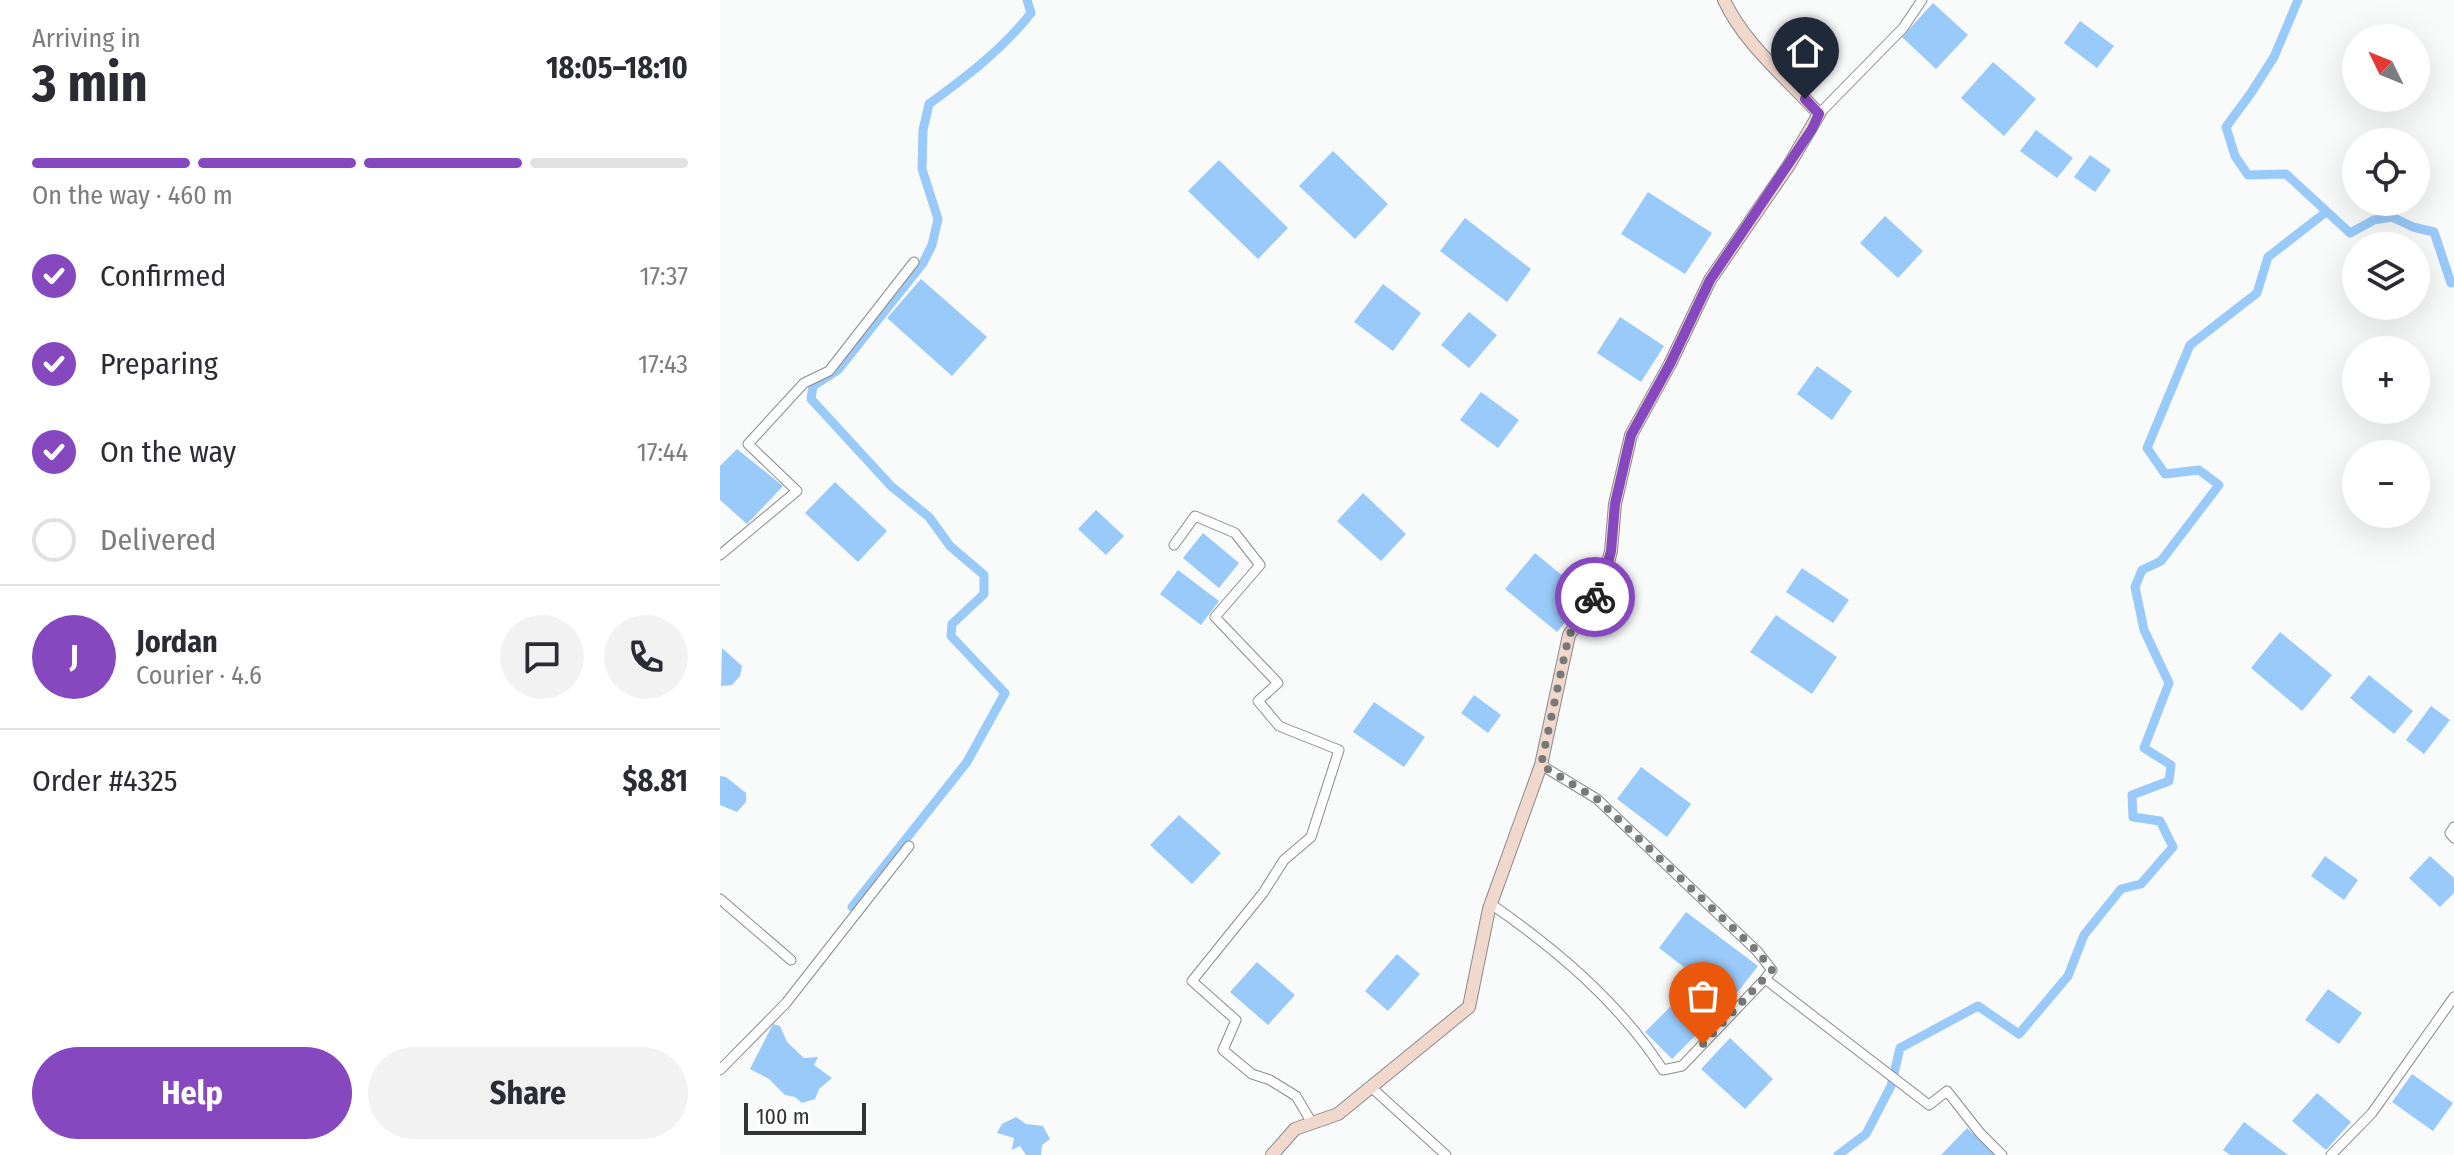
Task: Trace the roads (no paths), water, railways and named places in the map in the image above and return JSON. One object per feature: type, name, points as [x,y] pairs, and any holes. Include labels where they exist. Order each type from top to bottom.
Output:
[{"type":"street","points":[[1724,0],[1748,40],[1819,114]]},
{"type":"street","points":[[1272,1155],[1295,1129],[1338,1114],[1469,1007],[1491,904],[1541,765],[1569,635],[1601,589],[1611,551],[1615,504],[1631,435],[1670,364],[1710,280],[1789,165],[1819,114],[1903,28],[1922,0]]},
{"type":"street","points":[[720,555],[797,491],[748,444],[804,383],[829,371],[914,262]]},
{"type":"street","points":[[1174,545],[1195,516],[1235,533],[1260,565],[1215,617],[1278,683],[1258,701],[1279,726],[1339,750],[1311,837],[1284,860],[1263,893],[1192,981],[1236,1020],[1223,1050],[1252,1074],[1270,1080],[1296,1096],[1312,1123]]},
{"type":"street","points":[[1491,904],[1544,941],[1584,976],[1645,1043],[1663,1070],[1682,1066],[1772,970],[1757,951],[1597,799],[1541,765]]},
{"type":"street","points":[[2454,827],[2450,833],[2454,838]]},
{"type":"street","points":[[720,1070],[786,1003],[909,846]]},
{"type":"street","points":[[720,899],[791,960]]},
{"type":"street","points":[[1765,979],[1929,1105],[1947,1091],[1973,1126],[2002,1155]]},
{"type":"street","points":[[2331,1155],[2372,1113],[2454,997]]},
{"type":"street","points":[[1372,1088],[1446,1155]]},
{"type":"water","points":[[1933,3],[1968,35],[1936,69],[1902,37]]},
{"type":"water","points":[[2080,21],[2114,46],[2097,68],[2064,43]]},
{"type":"water","points":[[1993,62],[2036,99],[2004,136],[1961,98]]},
{"type":"water","points":[[2036,130],[2073,158],[2057,178],[2020,151]]},
{"type":"water","points":[[1333,151],[1388,204],[1355,239],[1299,186]]},
{"type":"water","points":[[2090,155],[2111,170],[2095,192],[2074,177]]},
{"type":"water","points":[[1219,160],[1288,228],[1258,259],[1188,191]]},
{"type":"water","points":[[1648,192],[1712,233],[1685,274],[1621,234]]},
{"type":"water","points":[[1885,216],[1923,251],[1898,278],[1860,243]]},
{"type":"water","points":[[1465,218],[1531,269],[1507,302],[1440,251]]},
{"type":"water","points":[[921,279],[987,337],[952,376],[887,318]]},
{"type":"water","points":[[1383,284],[1421,313],[1393,351],[1354,322]]},
{"type":"water","points":[[1469,312],[1497,335],[1469,368],[1441,345]]},
{"type":"water","points":[[1620,317],[1664,346],[1641,382],[1597,353]]},
{"type":"water","points":[[1817,366],[1852,391],[1832,420],[1797,394]]},
{"type":"water","points":[[1481,392],[1519,420],[1498,448],[1460,420]]},
{"type":"water","points":[[737,449],[783,486],[747,524],[720,500],[720,466]]},
{"type":"water","points":[[835,482],[887,531],[858,562],[805,513]]},
{"type":"water","points":[[1363,493],[1406,534],[1381,561],[1337,521]]},
{"type":"water","points":[[1096,510],[1124,536],[1106,555],[1078,529]]},
{"type":"water","points":[[1203,533],[1239,563],[1219,588],[1183,558]]},
{"type":"water","points":[[1535,553],[1587,596],[1557,632],[1505,589]]},
{"type":"water","points":[[1802,568],[1849,600],[1833,623],[1786,592]]},
{"type":"water","points":[[1178,570],[1219,601],[1201,625],[1160,594]]},
{"type":"water","points":[[1776,615],[1837,657],[1812,694],[1750,652]]},
{"type":"water","points":[[2280,632],[2332,675],[2302,711],[2251,668]]},
{"type":"water","points":[[722,648],[742,666],[740,676],[732,685],[721,686]]},
{"type":"water","points":[[2369,675],[2413,711],[2394,734],[2350,698]]},
{"type":"water","points":[[1474,695],[1501,715],[1488,733],[1461,713]]},
{"type":"water","points":[[1374,702],[1425,737],[1404,767],[1353,732]]},
{"type":"water","points":[[2431,706],[2450,720],[2424,754],[2406,740]]},
{"type":"water","points":[[1641,767],[1691,804],[1667,837],[1617,799]]},
{"type":"water","points":[[720,776],[726,777],[746,793],[746,802],[737,812],[720,805]]},
{"type":"water","points":[[1179,815],[1221,853],[1192,884],[1150,845]]},
{"type":"water","points":[[2325,856],[2358,880],[2344,900],[2311,876]]},
{"type":"water","points":[[2430,856],[2454,878],[2454,893],[2440,907],[2409,878]]},
{"type":"water","points":[[1686,912],[1758,966],[1730,1002],[1659,948]]},
{"type":"water","points":[[1397,954],[1420,974],[1388,1011],[1365,991]]},
{"type":"water","points":[[1257,962],[1295,995],[1268,1025],[1230,992]]},
{"type":"water","points":[[2328,989],[2362,1013],[2339,1044],[2305,1020]]},
{"type":"water","points":[[1682,995],[1709,1022],[1672,1059],[1645,1032]]},
{"type":"water","points":[[773,1024],[780,1026],[787,1042],[804,1058],[818,1057],[814,1065],[832,1078],[819,1089],[815,1099],[802,1103],[795,1097],[785,1095],[769,1079],[750,1069]]},
{"type":"water","points":[[1730,1038],[1773,1079],[1745,1109],[1701,1069]]},
{"type":"water","points":[[2412,1074],[2453,1103],[2433,1131],[2392,1102]]},
{"type":"water","points":[[2317,1093],[2351,1122],[2326,1150],[2292,1121]]},
{"type":"water","points":[[1016,1117],[1026,1124],[1043,1126],[1050,1139],[1042,1145],[1041,1155],[1026,1155],[1020,1146],[1012,1150],[1014,1138],[997,1133],[1002,1124]]},
{"type":"water","points":[[2244,1122],[2288,1155],[2230,1155],[2223,1150]]},
{"type":"water","points":[[1967,1128],[1996,1155],[1941,1155]]},
{"type":"waterway","points":[[852,907],[967,762],[1005,693],[951,636],[952,624],[984,594],[984,575],[950,546],[929,517],[891,486],[811,399],[813,386],[838,370],[923,263],[932,245],[938,219],[922,169],[923,130],[929,104],[1008,39],[1031,13],[1027,0]]},
{"type":"waterway","points":[[2298,0],[2274,57],[2226,127],[2235,156],[2248,175],[2286,174],[2350,233],[2374,220],[2392,217],[2434,232],[2451,283],[2454,282]]},
{"type":"waterway","points":[[1838,1155],[1866,1134],[1891,1086],[1900,1048],[1978,1006],[2019,1034],[2068,976],[2084,935],[2121,889],[2141,884],[2173,847],[2160,821],[2133,817],[2132,795],[2169,781],[2171,765],[2144,748],[2169,683],[2144,630],[2135,587],[2142,570],[2161,561],[2219,485],[2199,470],[2165,474],[2147,448],[2190,345],[2257,293],[2268,257],[2326,212]]}]
